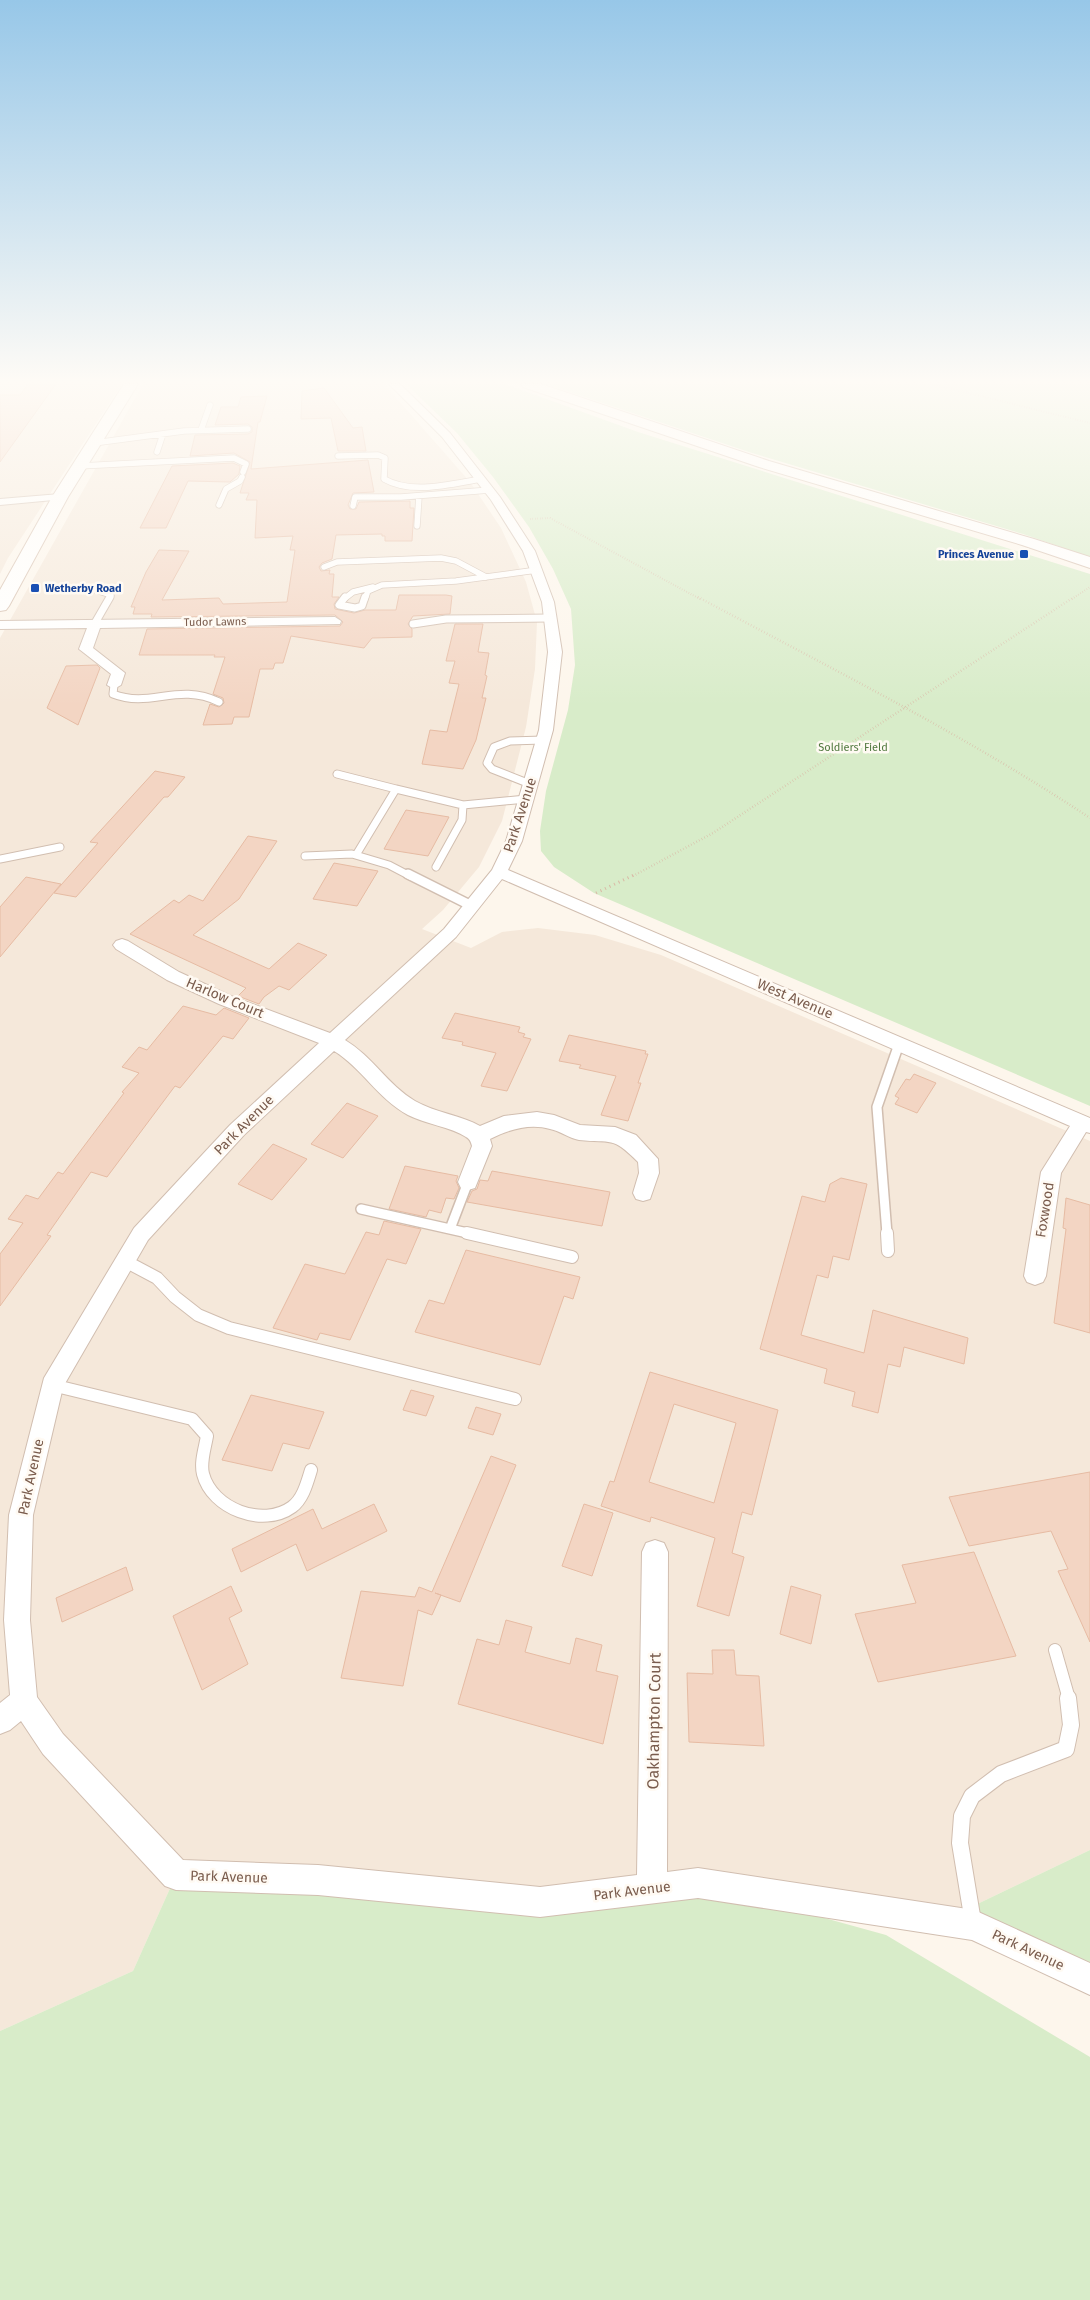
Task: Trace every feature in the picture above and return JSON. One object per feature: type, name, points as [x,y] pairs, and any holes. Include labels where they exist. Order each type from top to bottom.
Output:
[{"type":"street","points":[[0,606],[64,491]]},
{"type":"street","name":"Park Avenue","points":[[490,491],[529,551],[548,602],[554,652],[543,740],[514,841],[499,872],[450,933],[237,1130],[141,1234],[52,1385],[21,1515],[18,1620],[24,1701],[52,1744],[176,1875],[318,1880],[540,1902],[698,1883],[974,1925],[1090,1979]]},
{"type":"street","points":[[854,491],[1028,542],[1090,563]]},
{"type":"street","points":[[0,502],[60,497]]},
{"type":"street","name":"Tudor Lawns","points":[[0,624],[335,621]]},
{"type":"street","points":[[95,624],[86,649],[118,673],[114,685]]},
{"type":"street","name":"West Avenue","points":[[499,872],[1086,1124]]},
{"type":"street","name":"Harlow Court","points":[[122,945],[173,976],[199,988],[332,1041],[352,1053],[385,1089],[408,1106],[429,1117],[471,1130],[479,1136]]},
{"type":"street","points":[[468,1182],[482,1146],[479,1136],[504,1123],[537,1119],[554,1122],[578,1132],[616,1134],[629,1140],[648,1159],[649,1173],[643,1193]]},
{"type":"street","name":"Foxwood","points":[[1035,1276],[1051,1172],[1086,1124]]},
{"type":"street","name":"Oakhampton Court","points":[[652,1889],[655,1552]]},
{"type":"street","points":[[0,1720],[24,1701]]},
{"type":"lane","points":[[219,505],[225,491]]},
{"type":"lane","points":[[353,506],[355,496],[419,496],[447,491]]},
{"type":"lane","points":[[418,526],[419,496]]},
{"type":"lane","points":[[324,567],[337,562],[441,558],[456,561],[486,577]]},
{"type":"lane","points":[[373,587],[368,591],[362,606],[355,608],[339,605],[343,598],[353,592],[373,587],[486,577],[536,570]]},
{"type":"lane","points":[[92,589],[111,596],[95,624]]},
{"type":"lane","points":[[413,624],[446,619],[550,618]]},
{"type":"lane","points":[[114,685],[113,694],[118,696],[140,698],[192,693],[219,702]]},
{"type":"lane","points":[[528,792],[492,769],[487,763],[494,748],[510,742],[543,740]]},
{"type":"lane","points":[[337,774],[464,805],[528,792]]},
{"type":"lane","points":[[356,855],[396,789]]},
{"type":"lane","points":[[436,867],[462,820],[464,805]]},
{"type":"lane","points":[[0,859],[60,847]]},
{"type":"lane","points":[[305,856],[356,855],[389,865],[472,906]]},
{"type":"lane","points":[[888,1251],[876,1107],[899,1044]]},
{"type":"lane","points":[[450,1229],[468,1182]]},
{"type":"lane","points":[[361,1210],[572,1257]]},
{"type":"lane","points":[[125,1261],[157,1278],[175,1297],[198,1315],[229,1328],[514,1399]]},
{"type":"lane","points":[[52,1385],[192,1419],[207,1436],[202,1473],[208,1487],[217,1498],[232,1508],[256,1515],[277,1515],[291,1508],[301,1497],[311,1470]]},
{"type":"lane","points":[[974,1925],[960,1843],[962,1816],[972,1796],[1002,1774],[1066,1750],[1071,1738],[1072,1720],[1055,1650]]},
{"type":"path","points":[[550,518],[904,708],[1040,785],[1090,818]]},
{"type":"path","points":[[574,904],[660,863],[713,833],[1090,586]]},
{"type":"shaded area","points":[[0,491],[52,491],[8,558],[0,574]]},
{"type":"shaded area","points":[[83,491],[476,491],[501,528],[526,582],[537,622],[535,669],[526,727],[502,821],[479,867],[443,910],[422,929],[471,948],[502,932],[538,928],[595,935],[661,955],[1090,1141],[1090,1850],[969,1908],[698,1883],[540,1902],[176,1875],[133,1971],[0,2031],[0,638]]},
{"type":"green space","name":"Soldiers' Field","points":[[503,491],[827,491],[1090,574],[1090,1106],[594,893],[554,867],[541,851],[540,831],[546,791],[568,710],[575,665],[571,609],[553,569],[529,527]]},
{"type":"green space","points":[[880,491],[1090,491],[1090,557],[1023,534]]},
{"type":"green space","points":[[1090,1850],[1090,1981],[969,1908]]},
{"type":"green space","points":[[176,1875],[540,1902],[698,1883],[886,1935],[1090,2057],[1090,2300],[0,2300],[0,2031],[133,1971]]},
{"type":"building","points":[[159,491],[183,491],[166,528],[140,528]]},
{"type":"building","points":[[241,491],[374,491],[353,493],[348,505],[350,509],[356,509],[359,502],[410,501],[410,508],[414,508],[412,541],[385,541],[385,536],[382,536],[382,534],[336,535],[332,559],[322,563],[319,567],[321,571],[330,570],[329,574],[334,574],[332,597],[339,597],[334,604],[335,609],[354,613],[365,610],[396,610],[399,595],[446,595],[452,596],[450,614],[413,616],[408,624],[412,629],[412,637],[372,638],[364,648],[291,636],[283,663],[275,663],[273,669],[260,669],[249,717],[234,717],[232,724],[203,725],[210,704],[219,707],[224,703],[223,698],[213,694],[225,657],[214,657],[215,655],[139,655],[147,629],[340,626],[343,622],[335,615],[151,617],[152,614],[133,614],[135,607],[131,607],[146,572],[159,550],[189,551],[162,600],[219,598],[223,604],[287,602],[295,550],[290,550],[293,536],[255,538],[257,500],[246,500],[249,493],[240,493]]},
{"type":"building","points":[[455,624],[483,624],[478,652],[489,653],[485,675],[487,676],[482,698],[486,698],[476,740],[463,769],[422,764],[430,730],[447,732],[459,684],[449,683],[455,661],[446,661]]},
{"type":"building","points":[[97,665],[100,668],[78,725],[47,708],[66,666]]},
{"type":"building","points":[[155,771],[185,777],[168,797],[164,797],[76,897],[54,893],[98,843],[90,842]]},
{"type":"building","points":[[406,810],[449,817],[428,856],[384,849]]},
{"type":"building","points":[[248,836],[277,841],[239,899],[193,935],[269,969],[298,943],[327,955],[289,990],[279,986],[264,997],[259,1004],[238,996],[246,988],[130,934],[174,900],[179,903],[189,895],[203,901]]},
{"type":"building","points":[[334,863],[378,871],[357,906],[313,899]]},
{"type":"building","points":[[26,877],[61,884],[0,957],[0,907]]},
{"type":"building","points":[[183,1006],[216,1015],[224,1008],[249,1018],[233,1039],[223,1036],[180,1088],[175,1086],[107,1177],[91,1172],[47,1235],[51,1236],[0,1306],[0,1254],[23,1223],[8,1219],[26,1195],[38,1199],[58,1172],[63,1174],[124,1093],[122,1092],[139,1073],[122,1067],[139,1047],[147,1050]]},
{"type":"building","points":[[455,1013],[520,1027],[518,1032],[525,1034],[523,1037],[531,1039],[507,1091],[481,1086],[496,1053],[462,1045],[463,1042],[442,1038]]},
{"type":"building","points":[[569,1035],[646,1051],[645,1054],[648,1054],[638,1083],[641,1083],[628,1121],[601,1115],[616,1076],[579,1068],[581,1065],[559,1061]]},
{"type":"building","points":[[914,1074],[936,1083],[917,1113],[895,1104],[899,1098],[895,1096],[906,1079],[910,1080]]},
{"type":"building","points":[[347,1103],[378,1116],[343,1158],[311,1144]]},
{"type":"building","points":[[273,1144],[307,1159],[272,1200],[238,1184]]},
{"type":"building","points":[[405,1166],[458,1176],[456,1181],[459,1188],[454,1199],[446,1198],[441,1213],[429,1210],[426,1217],[389,1209]]},
{"type":"building","points":[[492,1171],[610,1192],[602,1226],[467,1202],[472,1191],[477,1189],[480,1180],[488,1181]]},
{"type":"building","points":[[841,1178],[867,1184],[849,1260],[833,1256],[828,1278],[817,1275],[801,1335],[864,1353],[873,1310],[968,1338],[964,1364],[904,1347],[900,1367],[888,1364],[878,1413],[852,1406],[855,1392],[824,1383],[827,1369],[760,1349],[802,1196],[825,1202],[830,1184]]},
{"type":"building","points":[[1066,1198],[1090,1205],[1090,1333],[1054,1323],[1066,1229],[1063,1228]]},
{"type":"building","points":[[384,1221],[421,1229],[406,1264],[387,1259],[350,1340],[320,1333],[317,1340],[273,1328],[305,1264],[345,1274],[366,1232],[379,1235]]},
{"type":"building","points":[[466,1250],[580,1277],[573,1299],[564,1296],[540,1365],[415,1332],[429,1300],[444,1304]]},
{"type":"building","points":[[650,1372],[778,1410],[752,1515],[742,1512],[732,1553],[744,1557],[729,1616],[697,1606],[715,1538],[651,1517],[650,1522],[601,1506],[610,1481],[614,1482]],"holes":[[[674,1404],[736,1423],[714,1503],[649,1482]]]},
{"type":"building","points":[[411,1390],[434,1396],[426,1416],[403,1410]]},
{"type":"building","points":[[251,1395],[324,1412],[309,1449],[283,1443],[272,1471],[222,1460]]},
{"type":"building","points":[[476,1407],[501,1414],[493,1435],[468,1428]]},
{"type":"building","points":[[491,1456],[516,1465],[460,1602],[441,1595],[432,1615],[418,1610],[403,1686],[341,1678],[361,1591],[415,1597],[419,1587],[432,1592]]},
{"type":"building","points":[[1090,1472],[1090,1642],[1058,1571],[1068,1569],[1051,1531],[969,1546],[949,1497]]},
{"type":"building","points":[[374,1504],[387,1531],[307,1571],[296,1544],[241,1572],[232,1549],[313,1509],[322,1529]]},
{"type":"building","points":[[584,1504],[613,1513],[592,1576],[562,1566]]},
{"type":"building","points":[[974,1552],[1016,1656],[878,1682],[855,1614],[916,1603],[902,1565]]},
{"type":"building","points":[[126,1567],[133,1590],[62,1622],[56,1598]]},
{"type":"building","points":[[231,1586],[242,1611],[229,1618],[248,1664],[202,1690],[173,1616]]},
{"type":"building","points":[[791,1586],[821,1595],[811,1644],[780,1634]]},
{"type":"building","points":[[506,1620],[532,1627],[525,1652],[570,1664],[576,1638],[602,1645],[596,1671],[618,1676],[603,1744],[458,1704],[477,1639],[499,1645]]},
{"type":"building","points":[[712,1650],[734,1650],[736,1675],[759,1676],[764,1746],[689,1742],[687,1673],[713,1674]]},
{"type":"place","name":"Princes Avenue","points":[[1024,554]]},
{"type":"place","name":"Wetherby Road","points":[[35,588]]}]
